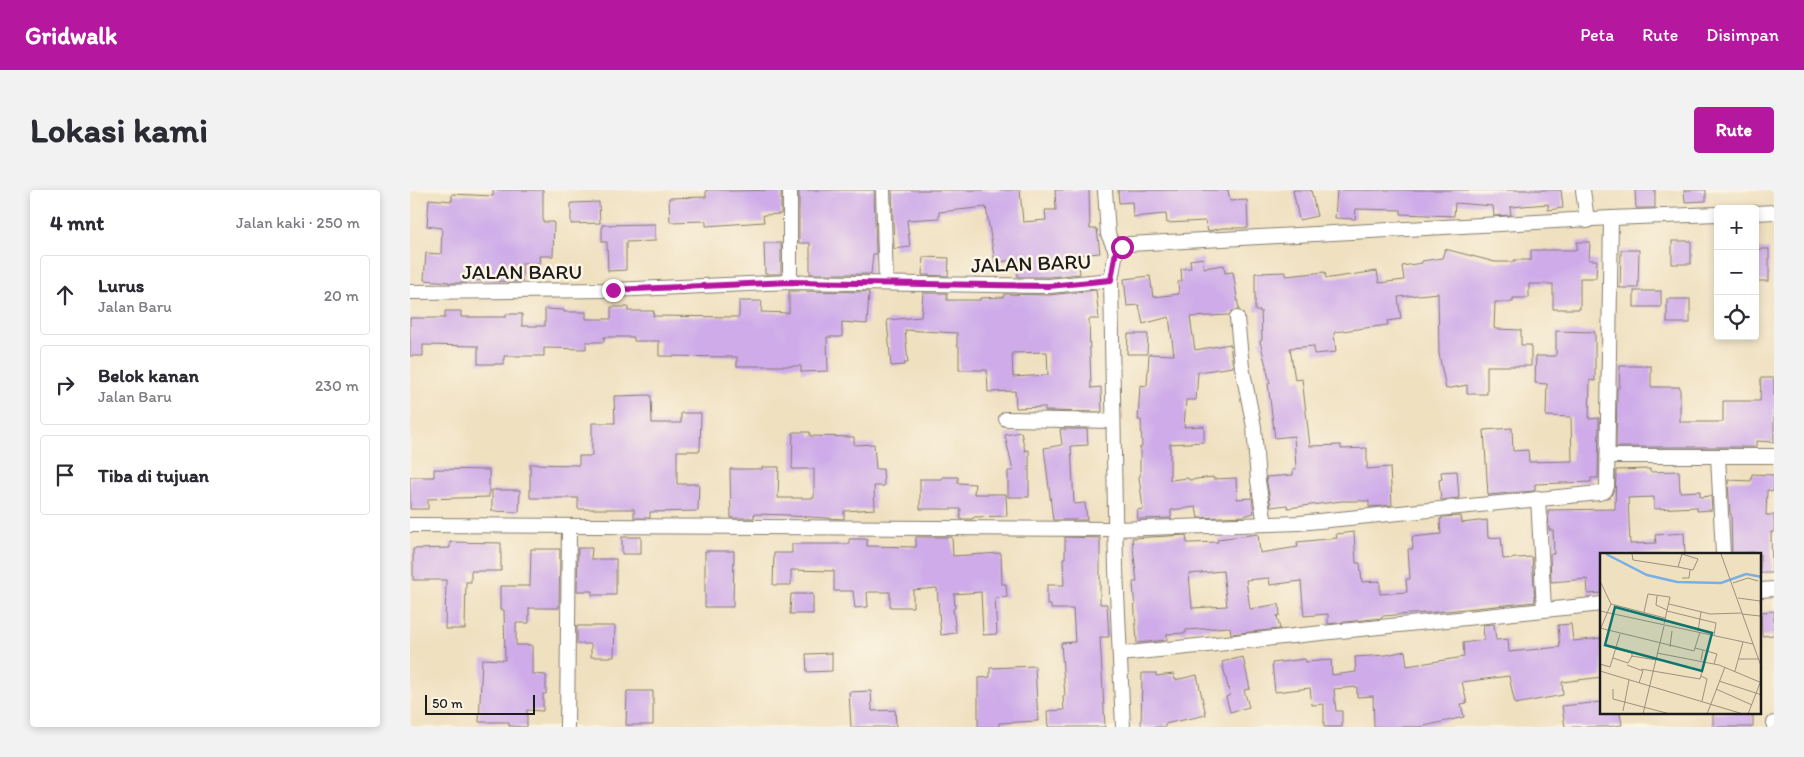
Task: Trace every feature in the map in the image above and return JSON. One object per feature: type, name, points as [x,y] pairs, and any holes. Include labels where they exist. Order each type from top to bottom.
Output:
[{"type":"street","points":[[790,190],[790,282]]},
{"type":"street","points":[[883,190],[886,283]]},
{"type":"street","points":[[1105,190],[1108,234],[1116,251]]},
{"type":"street","points":[[1583,190],[1587,221]]},
{"type":"street","points":[[1759,213],[1774,212]]},
{"type":"street","name":"JALAN BARU","points":[[410,292],[613,290],[790,282],[1049,286],[1111,280],[1116,251],[1130,244],[1714,214]]},
{"type":"street","points":[[410,525],[1115,530],[1299,524],[1598,493],[1605,491],[1607,486],[1611,218]]},
{"type":"street","points":[[1111,280],[1115,530],[1123,727]]},
{"type":"street","points":[[1237,318],[1242,367],[1254,427],[1258,480],[1265,524]]},
{"type":"street","points":[[1006,419],[1113,421]]},
{"type":"street","points":[[1608,456],[1774,456]]},
{"type":"street","points":[[1718,456],[1723,553]]},
{"type":"street","points":[[1538,498],[1544,609]]},
{"type":"street","points":[[567,727],[569,526]]},
{"type":"street","points":[[1120,654],[1600,604]]},
{"type":"street","points":[[1774,722],[1774,727]]},
{"type":"building","points":[[493,190],[543,190],[543,222],[554,222],[553,256],[539,256],[540,263],[522,263],[522,282],[466,280],[466,283],[449,283],[424,280],[426,253],[441,254],[442,228],[427,226],[429,199],[452,201],[452,194],[493,196]]},
{"type":"building","points":[[706,190],[781,190],[781,214],[763,215],[764,222],[706,226],[706,221],[670,222],[669,198],[706,197]]},
{"type":"building","points":[[799,190],[874,190],[876,254],[873,254],[871,274],[810,274],[810,243],[799,243]]},
{"type":"building","points":[[892,190],[1020,190],[1023,222],[1046,220],[1045,210],[1056,210],[1055,190],[1089,190],[1090,229],[1097,229],[1100,253],[1078,255],[1080,274],[1018,277],[1017,259],[995,263],[986,207],[939,212],[939,218],[907,220],[910,247],[894,249]]},
{"type":"building","points":[[1118,190],[1228,190],[1230,201],[1247,200],[1248,228],[1223,228],[1208,231],[1205,221],[1167,223],[1166,214],[1133,217],[1132,202],[1119,203]]},
{"type":"building","points":[[1293,190],[1311,190],[1317,216],[1299,220]]},
{"type":"building","points":[[1337,190],[1561,190],[1563,208],[1548,210],[1548,204],[1510,207],[1511,215],[1494,216],[1493,206],[1455,203],[1454,216],[1401,214],[1401,210],[1356,209],[1355,219],[1335,218]]},
{"type":"building","points":[[1635,190],[1655,190],[1655,208],[1636,208]]},
{"type":"building","points":[[1684,190],[1706,190],[1706,201],[1685,202]]},
{"type":"building","points":[[599,202],[600,223],[571,224],[571,203]]},
{"type":"building","points":[[655,224],[655,241],[626,242],[626,270],[608,271],[607,242],[602,242],[602,225]]},
{"type":"building","points":[[1672,241],[1691,241],[1691,264],[1672,264]]},
{"type":"building","points":[[1577,242],[1590,242],[1589,260],[1597,260],[1596,278],[1580,278],[1580,309],[1553,309],[1553,284],[1529,284],[1529,298],[1513,298],[1513,302],[1495,302],[1494,328],[1521,330],[1521,345],[1531,345],[1531,366],[1487,366],[1487,394],[1467,394],[1467,385],[1446,389],[1439,354],[1438,293],[1398,297],[1401,319],[1387,321],[1388,325],[1335,332],[1336,352],[1314,354],[1314,346],[1290,348],[1295,380],[1302,379],[1310,446],[1341,445],[1341,449],[1367,448],[1367,469],[1390,467],[1392,505],[1369,507],[1369,501],[1342,501],[1288,508],[1287,505],[1271,507],[1266,477],[1293,475],[1293,469],[1296,469],[1294,436],[1275,438],[1268,384],[1270,383],[1260,341],[1262,340],[1261,311],[1255,311],[1255,273],[1286,272],[1286,276],[1325,272],[1326,278],[1330,278],[1377,271],[1379,283],[1404,280],[1402,266],[1442,258],[1445,249],[1495,262],[1514,262],[1514,260],[1531,260],[1531,250],[1577,250]]},
{"type":"building","points":[[764,243],[781,243],[781,274],[765,274]]},
{"type":"building","points":[[1759,249],[1769,249],[1769,281],[1759,281]]},
{"type":"building","points":[[1621,250],[1639,250],[1638,288],[1620,288]]},
{"type":"building","points":[[923,257],[949,258],[948,276],[922,275]]},
{"type":"building","points":[[1203,258],[1204,268],[1224,265],[1225,273],[1233,272],[1239,310],[1232,311],[1229,315],[1190,317],[1195,350],[1230,344],[1233,367],[1198,372],[1196,400],[1186,400],[1184,427],[1204,426],[1204,442],[1170,444],[1170,480],[1213,477],[1213,479],[1236,478],[1237,499],[1252,498],[1254,513],[1244,516],[1198,518],[1196,507],[1171,510],[1171,518],[1138,519],[1137,510],[1143,509],[1139,477],[1140,447],[1142,447],[1141,420],[1138,420],[1140,385],[1147,386],[1149,354],[1174,355],[1169,317],[1143,324],[1139,305],[1127,306],[1124,279],[1150,276],[1153,297],[1179,294],[1178,282],[1182,281],[1181,269],[1191,268],[1190,260]]},
{"type":"building","points":[[1096,290],[1099,319],[1089,319],[1091,388],[1101,387],[1102,412],[1045,411],[1045,407],[1016,408],[1015,391],[988,392],[987,370],[959,370],[957,333],[905,330],[908,363],[891,366],[887,320],[921,317],[923,293],[947,293],[947,300],[980,300],[980,298],[1004,297],[1004,294],[1049,295]],"holes":[[[1047,352],[1048,375],[1013,377],[1012,353]]]},
{"type":"building","points":[[789,291],[869,292],[867,324],[842,322],[842,337],[827,337],[828,371],[801,372],[801,366],[737,366],[737,357],[659,356],[659,341],[634,341],[634,337],[604,337],[604,342],[586,342],[586,349],[544,348],[544,356],[504,356],[504,364],[478,364],[478,346],[423,345],[423,356],[410,356],[410,318],[445,318],[445,311],[461,311],[461,317],[506,317],[506,314],[522,314],[522,326],[545,326],[545,309],[564,310],[564,312],[586,312],[586,319],[611,319],[611,307],[628,307],[628,311],[654,311],[653,316],[739,317],[739,301],[762,301],[761,312],[789,313]]},
{"type":"building","points":[[1634,291],[1661,291],[1661,307],[1634,307]]},
{"type":"building","points":[[1667,299],[1690,299],[1690,323],[1667,323]]},
{"type":"building","points":[[1556,331],[1595,332],[1595,381],[1590,380],[1589,419],[1599,418],[1598,478],[1591,478],[1591,482],[1535,484],[1535,490],[1533,491],[1488,495],[1484,430],[1512,428],[1513,451],[1528,450],[1529,462],[1572,461],[1571,417],[1546,416],[1547,384],[1535,383],[1536,356],[1556,356]]},
{"type":"building","points":[[1128,334],[1148,334],[1147,354],[1127,354]]},
{"type":"building","points":[[1620,366],[1651,366],[1651,387],[1680,387],[1680,422],[1723,422],[1723,401],[1760,401],[1761,378],[1774,378],[1774,442],[1756,441],[1756,447],[1616,447],[1617,388],[1619,388]]},
{"type":"building","points":[[651,395],[652,423],[681,423],[681,413],[701,413],[700,451],[677,451],[677,484],[699,484],[698,511],[650,512],[650,518],[634,518],[634,509],[578,509],[578,498],[530,498],[530,464],[579,465],[579,456],[592,456],[592,423],[615,423],[614,396]]},
{"type":"building","points":[[1060,429],[1087,429],[1088,445],[1071,446],[1074,504],[1085,503],[1087,520],[1053,520],[1044,448],[1062,445]]},
{"type":"building","points":[[793,432],[810,432],[810,436],[854,437],[854,445],[874,444],[876,469],[883,469],[884,486],[874,486],[875,509],[844,511],[844,519],[754,514],[754,518],[731,518],[730,469],[779,467],[778,498],[814,498],[814,469],[792,469]]},
{"type":"building","points":[[1021,432],[1025,451],[1029,450],[1029,497],[1008,497],[1008,471],[1013,471],[1005,435]]},
{"type":"building","points":[[434,469],[489,470],[489,497],[428,499],[428,509],[410,509],[410,477],[434,477]]},
{"type":"building","points":[[1650,469],[1650,472],[1679,471],[1680,492],[1700,491],[1700,497],[1711,496],[1712,510],[1697,511],[1697,507],[1654,509],[1654,497],[1628,498],[1630,544],[1656,543],[1655,535],[1684,533],[1685,553],[1600,553],[1600,593],[1588,594],[1587,579],[1551,582],[1550,554],[1554,554],[1553,530],[1549,530],[1548,510],[1615,509],[1616,470]]},
{"type":"building","points":[[1457,471],[1459,498],[1441,500],[1439,480],[1442,479],[1441,472]]},
{"type":"building","points":[[1752,474],[1774,475],[1774,491],[1767,490],[1766,515],[1774,515],[1774,532],[1771,532],[1772,573],[1762,573],[1762,553],[1732,553],[1728,480],[1751,481]]},
{"type":"building","points":[[942,477],[958,477],[958,483],[975,484],[974,494],[1006,494],[1007,516],[960,519],[961,509],[920,509],[920,479],[942,479]]},
{"type":"building","points":[[492,490],[520,490],[519,512],[492,511]]},
{"type":"building","points":[[1461,516],[1462,523],[1487,520],[1488,538],[1501,537],[1503,559],[1532,557],[1535,602],[1382,616],[1382,618],[1328,624],[1328,614],[1304,616],[1301,581],[1270,585],[1269,578],[1246,580],[1250,609],[1279,604],[1280,615],[1277,616],[1280,629],[1231,634],[1230,627],[1186,630],[1186,633],[1167,634],[1167,640],[1137,643],[1133,582],[1137,582],[1132,538],[1186,535],[1187,543],[1191,543],[1218,542],[1218,539],[1258,534],[1260,553],[1298,547],[1297,542],[1337,538],[1336,534],[1354,532],[1356,563],[1360,563],[1362,582],[1380,581],[1380,594],[1407,592],[1406,579],[1410,579],[1408,549],[1413,549],[1412,537],[1441,534],[1440,519],[1442,517]],"holes":[[[1223,571],[1227,606],[1192,608],[1189,574]]]},
{"type":"building","points":[[622,537],[641,537],[641,554],[622,554]]},
{"type":"building","points":[[916,537],[952,537],[953,556],[1001,553],[1002,584],[1006,584],[1007,597],[995,598],[997,634],[983,635],[981,592],[954,594],[955,608],[953,609],[956,633],[941,635],[937,588],[913,590],[913,607],[890,607],[890,592],[867,592],[868,607],[855,608],[853,591],[834,591],[834,571],[791,570],[791,585],[773,585],[774,553],[792,553],[792,544],[849,544],[849,539],[867,539],[867,546],[916,547]]},
{"type":"building","points":[[1065,537],[1100,538],[1100,604],[1107,604],[1109,637],[1100,637],[1105,727],[1048,727],[1047,711],[1064,710],[1063,696],[1065,696],[1061,643],[1075,642],[1073,609],[1051,609],[1051,605],[1047,605],[1047,585],[1064,585],[1063,558],[1065,558]]},
{"type":"building","points":[[450,542],[501,543],[501,571],[471,571],[471,582],[466,582],[465,629],[445,629],[446,580],[413,580],[413,549],[450,548]]},
{"type":"building","points":[[578,548],[592,548],[591,559],[616,559],[616,595],[592,595],[592,591],[577,591]]},
{"type":"building","points":[[531,549],[560,549],[559,608],[529,608],[529,623],[516,623],[516,645],[532,645],[532,674],[546,675],[546,694],[543,694],[543,711],[527,710],[527,727],[509,726],[509,722],[479,722],[482,659],[505,660],[504,610],[500,610],[500,586],[530,586]]},
{"type":"building","points":[[705,551],[734,551],[733,607],[705,607]]},
{"type":"building","points":[[791,594],[813,594],[813,614],[790,614]]},
{"type":"building","points":[[1774,611],[1774,635],[1762,636],[1762,612]]},
{"type":"building","points":[[1494,624],[1496,640],[1508,639],[1509,652],[1560,647],[1558,625],[1571,624],[1573,641],[1600,638],[1600,677],[1562,682],[1563,695],[1515,704],[1509,676],[1462,682],[1467,703],[1461,704],[1464,717],[1420,727],[1374,727],[1373,696],[1357,697],[1357,687],[1334,689],[1336,711],[1342,711],[1342,727],[1324,727],[1324,704],[1312,705],[1310,688],[1275,692],[1272,663],[1305,659],[1306,662],[1331,660],[1332,675],[1356,672],[1355,657],[1386,655],[1405,651],[1407,666],[1464,657],[1463,643],[1484,640],[1483,625]]},
{"type":"building","points":[[577,626],[615,626],[614,657],[591,657],[591,644],[577,644]]},
{"type":"building","points":[[832,653],[832,671],[807,672],[806,654]]},
{"type":"building","points":[[1243,657],[1250,689],[1244,690],[1249,707],[1230,712],[1226,697],[1230,695],[1222,662]]},
{"type":"building","points":[[1035,666],[1038,721],[999,723],[999,727],[978,727],[978,678],[990,677],[990,668]]},
{"type":"building","points":[[1142,673],[1156,673],[1156,676],[1174,674],[1175,680],[1197,675],[1206,715],[1165,724],[1165,727],[1141,727]]},
{"type":"building","points":[[627,691],[653,691],[653,725],[626,725]]},
{"type":"building","points":[[871,691],[872,711],[895,710],[896,727],[851,727],[849,692]]},
{"type":"building","points":[[1600,702],[1600,714],[1620,714],[1622,725],[1565,727],[1562,706]]},
{"type":"building","points":[[1713,714],[1753,714],[1753,727],[1713,727]]},
{"type":"route","points":[[613,290],[790,282],[1049,286],[1111,280],[1116,251],[1122,247]]}]
